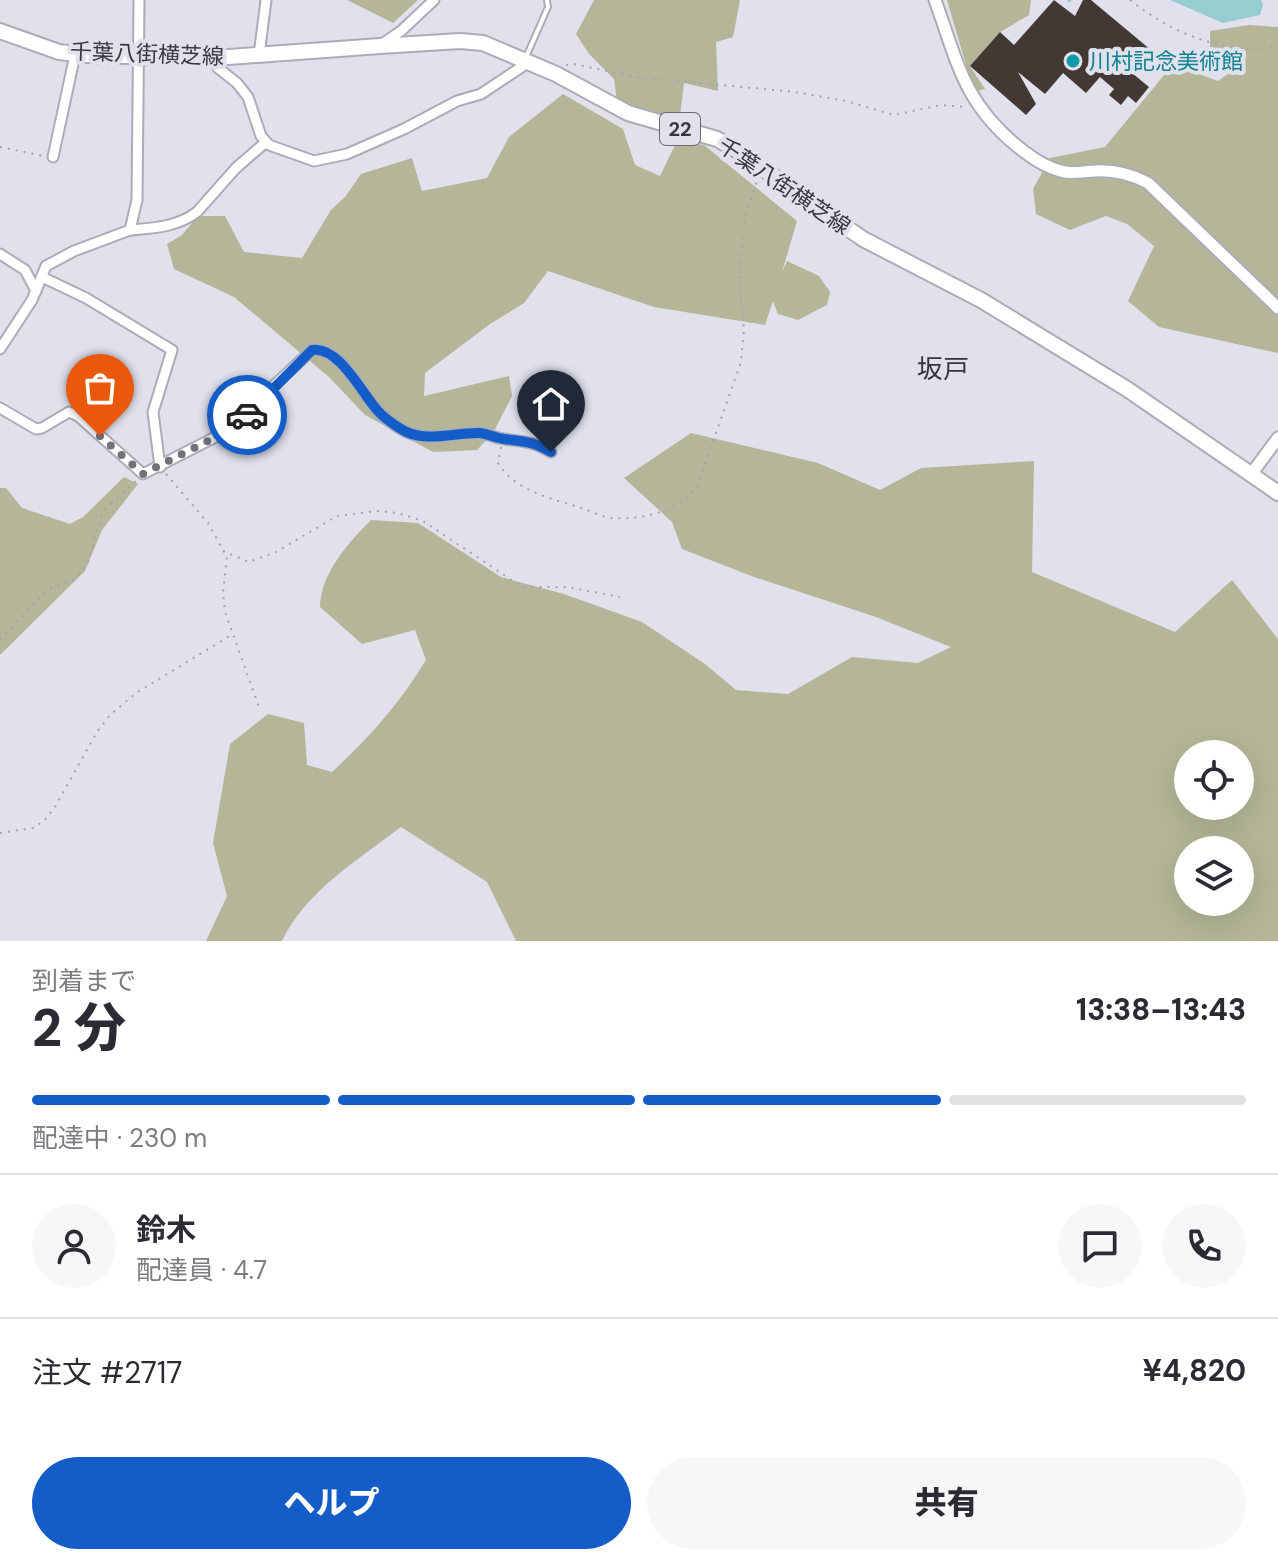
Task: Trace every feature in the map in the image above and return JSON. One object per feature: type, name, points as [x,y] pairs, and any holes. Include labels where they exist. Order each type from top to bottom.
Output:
[{"type":"main road","name":"千葉八街横芝線","points":[[0,31],[75,55],[214,58],[380,46],[483,43],[544,68],[628,113],[717,139],[863,239],[981,300],[1139,397],[1278,493]]},
{"type":"street","points":[[130,230],[137,200],[139,0]]},
{"type":"street","points":[[259,55],[266,0]]},
{"type":"street","points":[[380,46],[434,0]]},
{"type":"street","points":[[935,0],[959,72],[979,108],[994,127],[1049,168],[1071,173],[1115,171],[1148,183],[1278,308]]},
{"type":"street","points":[[53,157],[75,55]]},
{"type":"street","points":[[214,58],[218,68],[237,83],[248,97],[261,136],[266,142],[280,151],[314,161],[347,154],[457,101],[481,94],[527,61]]},
{"type":"street","points":[[0,349],[36,291],[46,266],[74,251],[130,230],[187,220],[244,160],[266,142]]},
{"type":"street","points":[[0,254],[25,270],[36,291]]},
{"type":"street","points":[[42,277],[86,298],[172,350],[153,412],[160,467]]},
{"type":"street","points":[[0,408],[36,429],[69,412],[78,416],[143,474],[237,426],[267,392],[312,350],[319,349],[330,353],[360,385],[378,412],[404,432],[428,437],[481,433],[528,441],[551,452]]},
{"type":"street","points":[[1252,473],[1278,438]]},
{"type":"lane","points":[[527,61],[548,7],[547,0]]},
{"type":"path","points":[[1130,0],[1151,17],[1231,49],[1278,47]]},
{"type":"path","points":[[544,68],[574,64],[636,77],[795,92],[846,101],[894,115],[941,105],[979,108]]},
{"type":"path","points":[[0,147],[53,157]]},
{"type":"path","points":[[502,439],[498,463],[502,471],[528,490],[611,519],[649,516],[687,501],[697,487],[741,362],[744,330],[739,279],[745,218],[761,168]]},
{"type":"path","points":[[160,467],[208,523],[227,557],[223,593],[225,612],[259,707]]},
{"type":"path","points":[[0,640],[47,590],[76,579],[88,562],[102,512],[143,474]]},
{"type":"path","points":[[223,551],[249,562],[276,552],[337,516],[377,511],[398,513],[423,521],[522,587],[568,587],[620,597]]},
{"type":"path","points":[[0,833],[33,828],[44,821],[110,715],[136,693],[233,634]]},
{"type":"green space","points":[[347,0],[418,0],[393,23]]},
{"type":"green space","points":[[594,0],[740,0],[733,37],[716,42],[718,91],[684,83],[679,124],[617,101],[614,79],[589,54],[576,34]]},
{"type":"green space","points":[[947,0],[1031,0],[1029,15],[1000,32],[970,66],[985,89],[974,92]]},
{"type":"green space","points":[[1249,25],[1278,27],[1278,353],[1159,327],[1128,301],[1154,246],[1127,224],[1106,216],[1070,230],[1036,214],[1033,189],[1050,158],[1105,147],[1173,64],[1218,81],[1246,61],[1210,47],[1210,31]]},
{"type":"green space","points":[[563,94],[623,129],[635,165],[660,176],[677,141],[704,145],[797,221],[782,272],[787,261],[819,276],[830,292],[827,305],[798,320],[778,314],[773,301],[765,325],[654,307],[548,271],[524,303],[490,324],[425,373],[424,396],[509,376],[512,396],[493,433],[477,450],[433,452],[365,415],[329,377],[234,297],[174,269],[167,244],[182,235],[198,216],[225,216],[244,252],[302,258],[331,210],[345,197],[361,174],[412,158],[422,191],[487,178],[509,137]]},
{"type":"green space","points":[[691,433],[818,463],[880,490],[921,468],[1034,461],[1032,572],[1175,632],[1232,580],[1278,639],[1278,941],[516,941],[487,882],[401,827],[319,892],[304,907],[282,941],[206,941],[227,896],[213,843],[230,744],[268,714],[304,723],[307,765],[332,772],[383,719],[426,660],[415,630],[362,644],[320,607],[325,582],[331,571],[345,549],[371,520],[418,523],[501,577],[564,594],[642,622],[705,664],[736,690],[788,694],[852,657],[918,663],[951,647],[876,617],[754,577],[682,549],[672,522],[624,478]]},
{"type":"green space","points":[[124,477],[138,484],[102,530],[85,571],[0,655],[0,488],[6,488],[22,508],[70,524],[83,517]]},
{"type":"water","points":[[1170,0],[1261,0],[1263,5],[1260,15],[1223,23]]},
{"type":"building","points":[[1054,0],[1075,16],[1083,0],[1091,0],[1151,50],[1132,73],[1149,87],[1136,103],[1128,96],[1121,105],[1109,95],[1114,89],[1100,77],[1086,93],[1063,73],[1045,94],[1018,72],[1036,104],[1026,115],[970,66],[1000,32],[1014,45]]},
{"type":"way so far","points":[[100,436],[143,474],[237,426],[247,415]]},
{"type":"place","name":"川村記念美術館","points":[[1073,61]]},
{"type":"district","name":"坂戸","points":[[943,369]]},
{"type":"route","points":[[247,415],[312,350],[319,349],[330,353],[360,385],[378,412],[404,432],[428,437],[481,433],[528,441],[551,452]]}]
